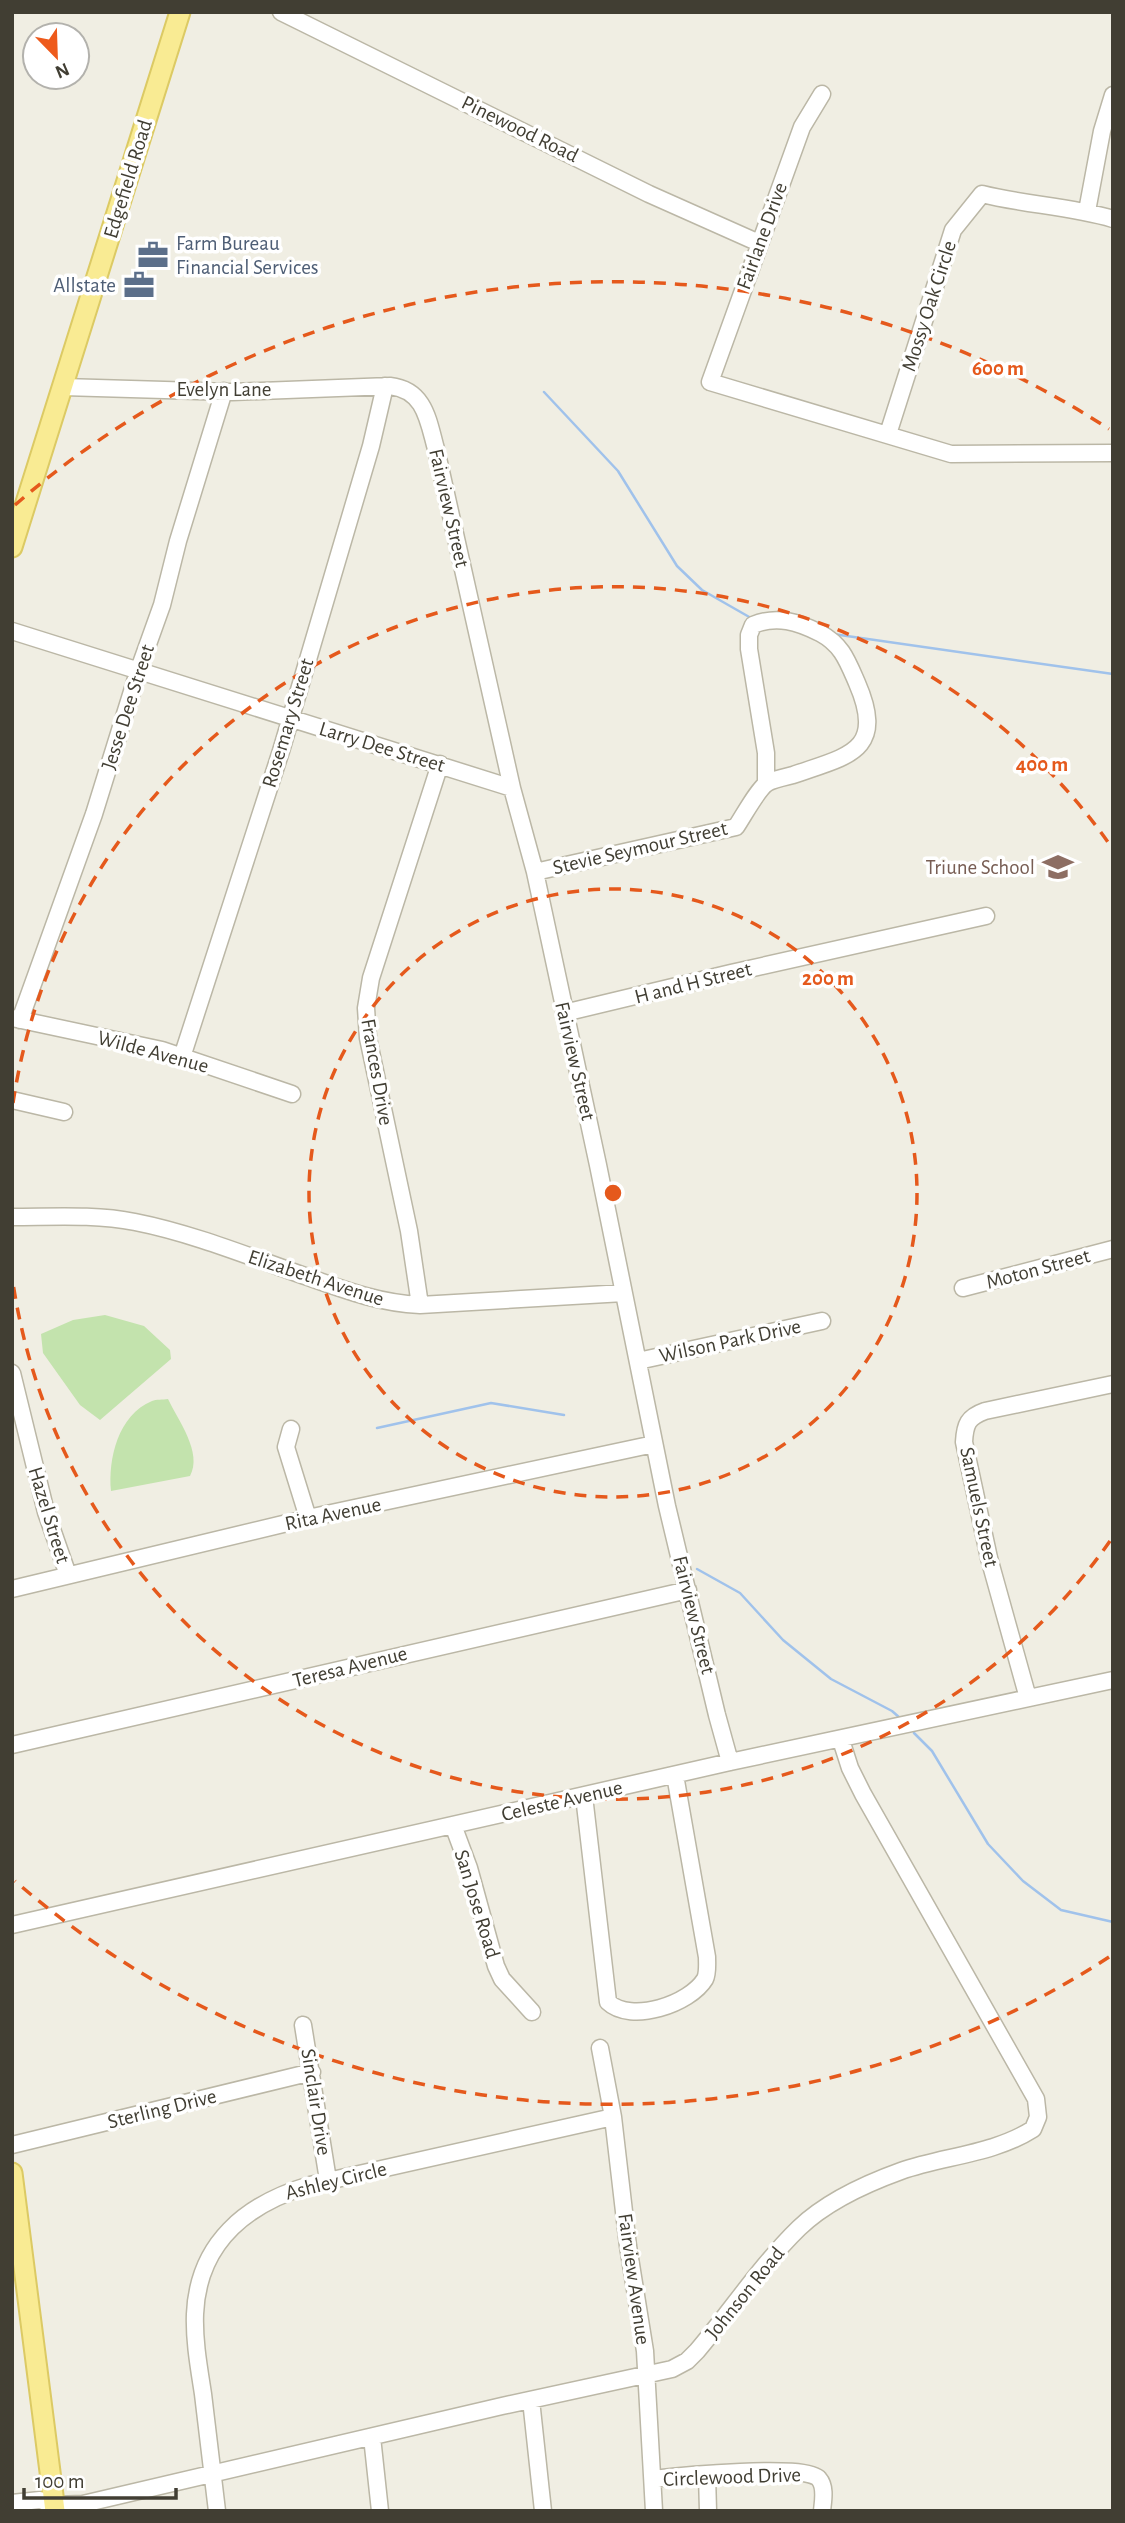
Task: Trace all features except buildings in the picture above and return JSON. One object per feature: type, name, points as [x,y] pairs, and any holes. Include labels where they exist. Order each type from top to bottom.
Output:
[{"type":"main road","name":"Edgefield Road","points":[[12,547],[180,12]]},
{"type":"main road","points":[[12,2173],[55,2508]]},
{"type":"street","name":"Pinewood Road","points":[[281,12],[649,194],[759,243]]},
{"type":"street","name":"Fairlane Drive","points":[[822,94],[802,127],[710,382],[888,434]]},
{"type":"street","points":[[1087,211],[1102,131],[1113,95]]},
{"type":"street","name":"Mossy Oak Circle","points":[[888,434],[953,230],[982,194],[1087,211],[1113,219]]},
{"type":"street","name":"Evelyn Lane","points":[[63,387],[223,391],[384,386]]},
{"type":"street","name":"Rosemary Street","points":[[182,1057],[290,719],[370,446],[384,386]]},
{"type":"street","name":"Fairview Street","points":[[384,386],[398,387],[412,393],[426,412],[512,788],[535,872],[654,1444],[716,1715],[730,1762]]},
{"type":"street","name":"Jesse Dee Street","points":[[16,1019],[94,814],[162,605],[178,541],[223,391]]},
{"type":"street","points":[[888,434],[951,454],[1113,453]]},
{"type":"street","points":[[764,620],[797,622],[834,641],[846,658],[864,700],[868,730],[864,742],[856,751],[843,758],[766,784],[766,753],[749,635],[753,625],[764,620]]},
{"type":"street","name":"Larry Dee Street","points":[[12,631],[512,788]]},
{"type":"street","name":"Frances Drive","points":[[420,1305],[409,1231],[368,1038],[366,1008],[371,978],[440,764]]},
{"type":"street","name":"Stevie Seymour Street","points":[[535,872],[736,827],[766,784]]},
{"type":"street","name":"H and H Street","points":[[564,1013],[986,916]]},
{"type":"street","name":"Wilde Avenue","points":[[16,1019],[162,1050],[292,1094]]},
{"type":"street","points":[[12,1100],[64,1112]]},
{"type":"street","name":"Elizabeth Avenue","points":[[12,1217],[82,1217],[133,1221],[180,1234],[365,1297],[397,1304],[420,1305],[624,1293]]},
{"type":"street","name":"Moton Street","points":[[962,1288],[1113,1249]]},
{"type":"street","name":"Wilson Park Drive","points":[[638,1361],[822,1321]]},
{"type":"street","name":"Hazel Street","points":[[12,1373],[46,1512],[68,1575]]},
{"type":"street","name":"Samuels Street","points":[[1028,1698],[989,1558],[964,1442],[965,1426],[972,1416],[985,1411],[1113,1384]]},
{"type":"street","points":[[291,1429],[286,1447],[308,1518]]},
{"type":"street","name":"Rita Avenue","points":[[12,1589],[308,1518],[654,1444]]},
{"type":"street","name":"Teresa Avenue","points":[[12,1745],[688,1590]]},
{"type":"street","name":"Celeste Avenue","points":[[12,1926],[730,1762],[1113,1680]]},
{"type":"street","name":"Johnson Road","points":[[12,2503],[40,2500],[55,2508],[83,2504],[672,2369],[687,2361],[778,2252],[800,2228],[825,2208],[866,2185],[902,2171],[1011,2140],[1033,2129],[1038,2108],[1032,2093],[863,1794],[850,1768],[841,1740]]},
{"type":"street","points":[[584,1796],[608,2002],[614,2008],[634,2011],[670,2006],[695,1991],[707,1976],[707,1957],[675,1775]]},
{"type":"street","name":"San Jose Road","points":[[453,1825],[470,1868],[496,1966],[502,1979],[532,2012]]},
{"type":"street","name":"Sinclair Drive","points":[[303,2025],[328,2180]]},
{"type":"street","name":"Fairview Avenue","points":[[600,2048],[612,2117],[646,2375],[654,2511]]},
{"type":"street","name":"Sterling Drive","points":[[12,2145],[312,2072]]},
{"type":"street","name":"Ashley Circle","points":[[217,2511],[195,2328],[197,2297],[208,2261],[232,2226],[261,2204],[286,2192],[328,2180],[612,2117]]},
{"type":"street","points":[[531,2400],[543,2511]]},
{"type":"street","points":[[372,2437],[380,2511]]},
{"type":"street","name":"Circlewood Drive","points":[[653,2479],[771,2472],[814,2475],[820,2479],[823,2491],[822,2511]]},
{"type":"street","points":[[707,2475],[708,2511]]},
{"type":"green space","points":[[105,1315],[144,1326],[170,1350],[171,1359],[100,1420],[80,1405],[43,1353],[41,1334],[73,1320]]},
{"type":"green space","points":[[168,1399],[191,1447],[193,1467],[190,1476],[111,1491],[111,1465],[123,1427],[140,1408],[154,1400]]},
{"type":"waterway","points":[[544,392],[618,471],[677,566],[702,590],[751,618]]},
{"type":"waterway","points":[[833,634],[1113,674]]},
{"type":"waterway","points":[[377,1428],[491,1403],[564,1415]]},
{"type":"waterway","points":[[697,1569],[740,1593],[783,1640],[831,1679],[892,1711],[900,1718]]},
{"type":"waterway","points":[[914,1733],[932,1751],[988,1844],[1023,1881],[1061,1910],[1113,1922]]},
{"type":"place","name":"Farm Bureau Financial Services","points":[[153,255]]},
{"type":"place","name":"Allstate","points":[[139,285]]},
{"type":"place","name":"Triune School","points":[[1058,867]]}]
